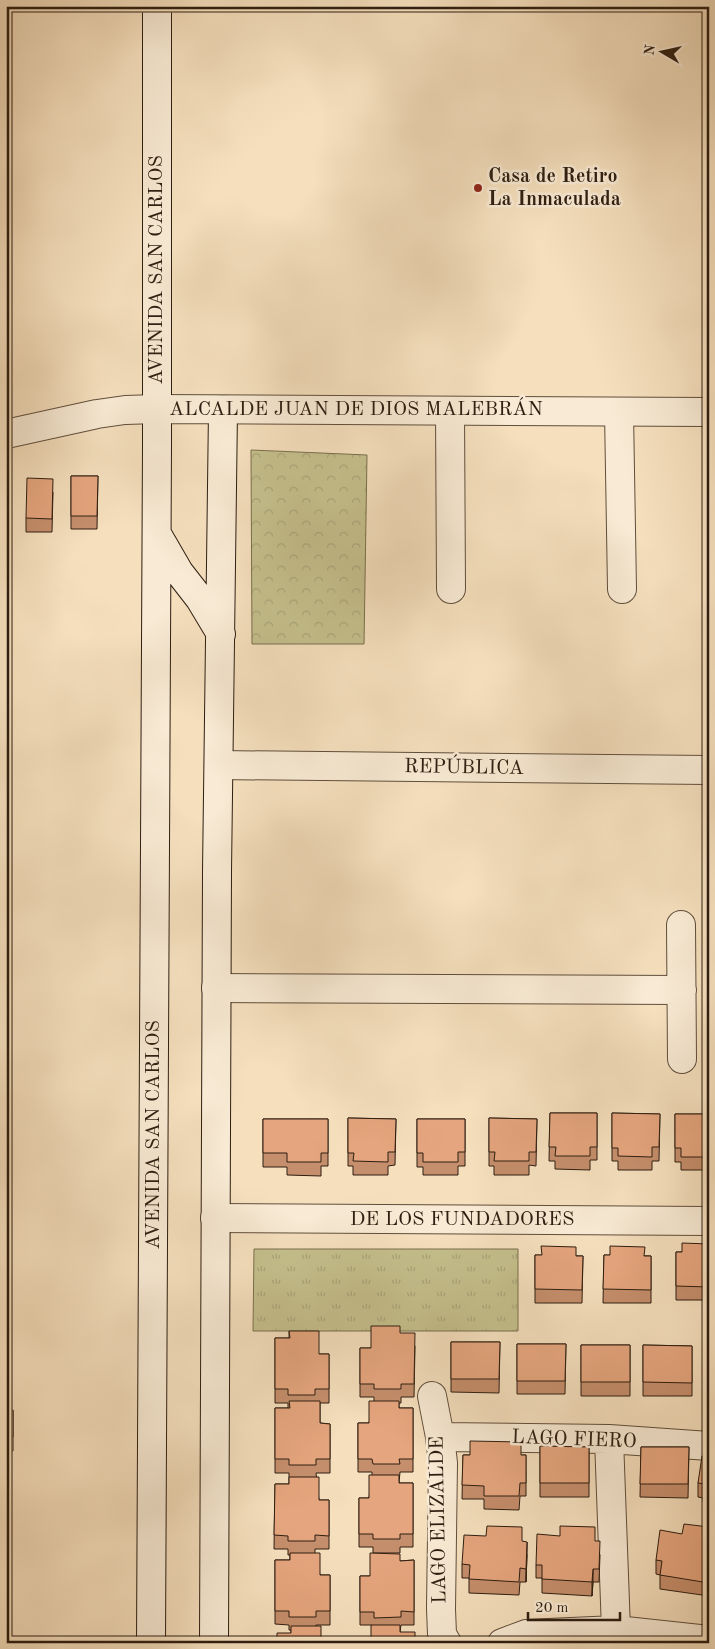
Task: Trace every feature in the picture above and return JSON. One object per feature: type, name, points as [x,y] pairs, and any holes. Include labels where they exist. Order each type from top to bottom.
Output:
[{"type":"street","name":"AVENIDA SAN CARLOS","points":[[152,1643],[157,534],[157,6]]},
{"type":"street","name":"ALCALDE JUAN DE DIOS MALEBRÁN","points":[[6,434],[97,414],[125,410],[709,412]]},
{"type":"street","points":[[214,1643],[216,988],[223,410]]},
{"type":"street","points":[[450,411],[451,589]]},
{"type":"street","points":[[620,412],[622,589]]},
{"type":"street","points":[[157,534],[179,572],[200,599],[221,634]]},
{"type":"street","points":[[156,627],[166,608],[174,601],[200,599]]},
{"type":"street","name":"REPÚBLICA","points":[[219,765],[709,770]]},
{"type":"street","points":[[681,924],[682,1059]]},
{"type":"street","points":[[216,988],[682,990]]},
{"type":"street","name":"DE LOS FUNDADORES","points":[[215,1218],[709,1221]]},
{"type":"street","name":"LAGO ELIZALDE","points":[[432,1396],[443,1462],[441,1610],[442,1634],[448,1643]]},
{"type":"street","name":"LAGO FIERO","points":[[440,1437],[609,1439],[709,1446]]},
{"type":"street","points":[[609,1439],[616,1630]]},
{"type":"street","points":[[502,1643],[526,1634],[616,1630],[709,1640]]},
{"type":"green space","points":[[251,450],[367,455],[364,644],[252,644]]},
{"type":"green space","points":[[254,1249],[518,1249],[518,1331],[253,1331]]},
{"type":"building","points":[[71,476],[98,476],[97,516],[71,516]]},
{"type":"building","points":[[27,478],[53,479],[52,519],[26,518]]},
{"type":"building","points":[[6,634],[10,634],[10,660],[6,660]]},
{"type":"building","points":[[6,906],[8,906],[8,933],[6,933]]},
{"type":"building","points":[[550,1113],[597,1113],[597,1147],[590,1147],[590,1156],[555,1156],[556,1147],[549,1147]]},
{"type":"building","points":[[612,1113],[660,1114],[659,1147],[652,1147],[652,1157],[618,1156],[618,1148],[612,1148]]},
{"type":"building","points":[[675,1114],[709,1114],[709,1157],[681,1157],[681,1148],[675,1148]]},
{"type":"building","points":[[348,1118],[396,1119],[395,1152],[388,1152],[388,1162],[353,1161],[354,1153],[348,1153]]},
{"type":"building","points":[[489,1118],[537,1119],[536,1152],[529,1152],[529,1161],[494,1161],[495,1152],[489,1152]]},
{"type":"building","points":[[263,1119],[328,1119],[328,1153],[321,1153],[321,1162],[287,1162],[287,1153],[263,1153]]},
{"type":"building","points":[[417,1119],[465,1119],[465,1152],[458,1152],[458,1162],[423,1162],[423,1153],[417,1153]]},
{"type":"building","points":[[682,1243],[709,1244],[709,1287],[676,1286],[676,1252],[682,1252]]},
{"type":"building","points":[[541,1246],[576,1247],[576,1256],[583,1256],[582,1290],[535,1289],[535,1255],[542,1255]]},
{"type":"building","points":[[610,1246],[645,1247],[644,1256],[651,1256],[651,1290],[603,1289],[604,1255],[610,1255]]},
{"type":"building","points":[[371,1326],[400,1326],[400,1333],[415,1333],[414,1384],[401,1384],[401,1389],[374,1389],[374,1384],[360,1384],[360,1348],[371,1348]]},
{"type":"building","points":[[289,1331],[319,1331],[319,1354],[329,1354],[329,1389],[315,1389],[315,1395],[288,1395],[288,1389],[275,1389],[275,1338],[290,1338]]},
{"type":"building","points":[[451,1342],[500,1342],[499,1379],[451,1379]]},
{"type":"building","points":[[517,1344],[566,1344],[565,1381],[517,1381]]},
{"type":"building","points":[[581,1345],[630,1345],[630,1382],[581,1382]]},
{"type":"building","points":[[643,1345],[692,1346],[692,1383],[643,1382]]},
{"type":"building","points":[[289,1401],[320,1401],[320,1423],[330,1424],[330,1459],[316,1459],[316,1465],[289,1465],[289,1459],[275,1459],[275,1408],[290,1408]]},
{"type":"building","points":[[369,1401],[399,1401],[399,1408],[413,1408],[413,1459],[399,1459],[400,1464],[373,1464],[372,1459],[358,1459],[358,1423],[369,1423]]},
{"type":"building","points":[[13,1410],[13,1437],[6,1437],[6,1411]]},
{"type":"building","points":[[470,1441],[521,1442],[521,1455],[526,1455],[526,1483],[520,1483],[519,1496],[484,1496],[484,1486],[462,1485],[463,1455],[470,1455]]},
{"type":"building","points":[[540,1446],[589,1447],[589,1483],[540,1483]]},
{"type":"building","points":[[641,1447],[689,1447],[688,1484],[640,1484]]},
{"type":"building","points":[[709,1449],[709,1489],[703,1488],[704,1484],[698,1483],[702,1456],[708,1457]]},
{"type":"building","points":[[369,1475],[399,1475],[399,1483],[413,1483],[413,1534],[400,1534],[400,1539],[373,1539],[373,1534],[359,1534],[359,1498],[369,1498]]},
{"type":"building","points":[[289,1477],[319,1477],[319,1500],[329,1500],[329,1536],[315,1535],[315,1541],[288,1541],[288,1536],[274,1535],[275,1484],[289,1484]]},
{"type":"building","points":[[684,1524],[709,1527],[709,1583],[660,1575],[662,1561],[656,1560],[660,1530],[682,1534]]},
{"type":"building","points":[[487,1526],[522,1527],[522,1541],[527,1542],[526,1569],[520,1568],[519,1582],[469,1579],[470,1565],[462,1564],[464,1535],[486,1536]]},
{"type":"building","points":[[560,1526],[595,1527],[595,1541],[600,1541],[599,1569],[593,1569],[592,1582],[542,1579],[542,1565],[536,1565],[537,1534],[560,1536]]},
{"type":"building","points":[[290,1553],[320,1553],[320,1575],[330,1575],[330,1611],[316,1611],[316,1617],[289,1617],[289,1611],[275,1611],[275,1560],[290,1560]]},
{"type":"building","points":[[370,1553],[400,1554],[400,1561],[414,1560],[414,1612],[401,1611],[401,1617],[374,1618],[374,1612],[360,1612],[360,1576],[370,1576]]},
{"type":"building","points":[[371,1625],[400,1625],[400,1632],[415,1632],[415,1643],[371,1643]]},
{"type":"building","points":[[291,1626],[321,1626],[321,1643],[277,1643],[277,1633],[291,1633]]},
{"type":"place","name":"Casa de Retiro La Inmaculada","points":[[478,188]]}]
